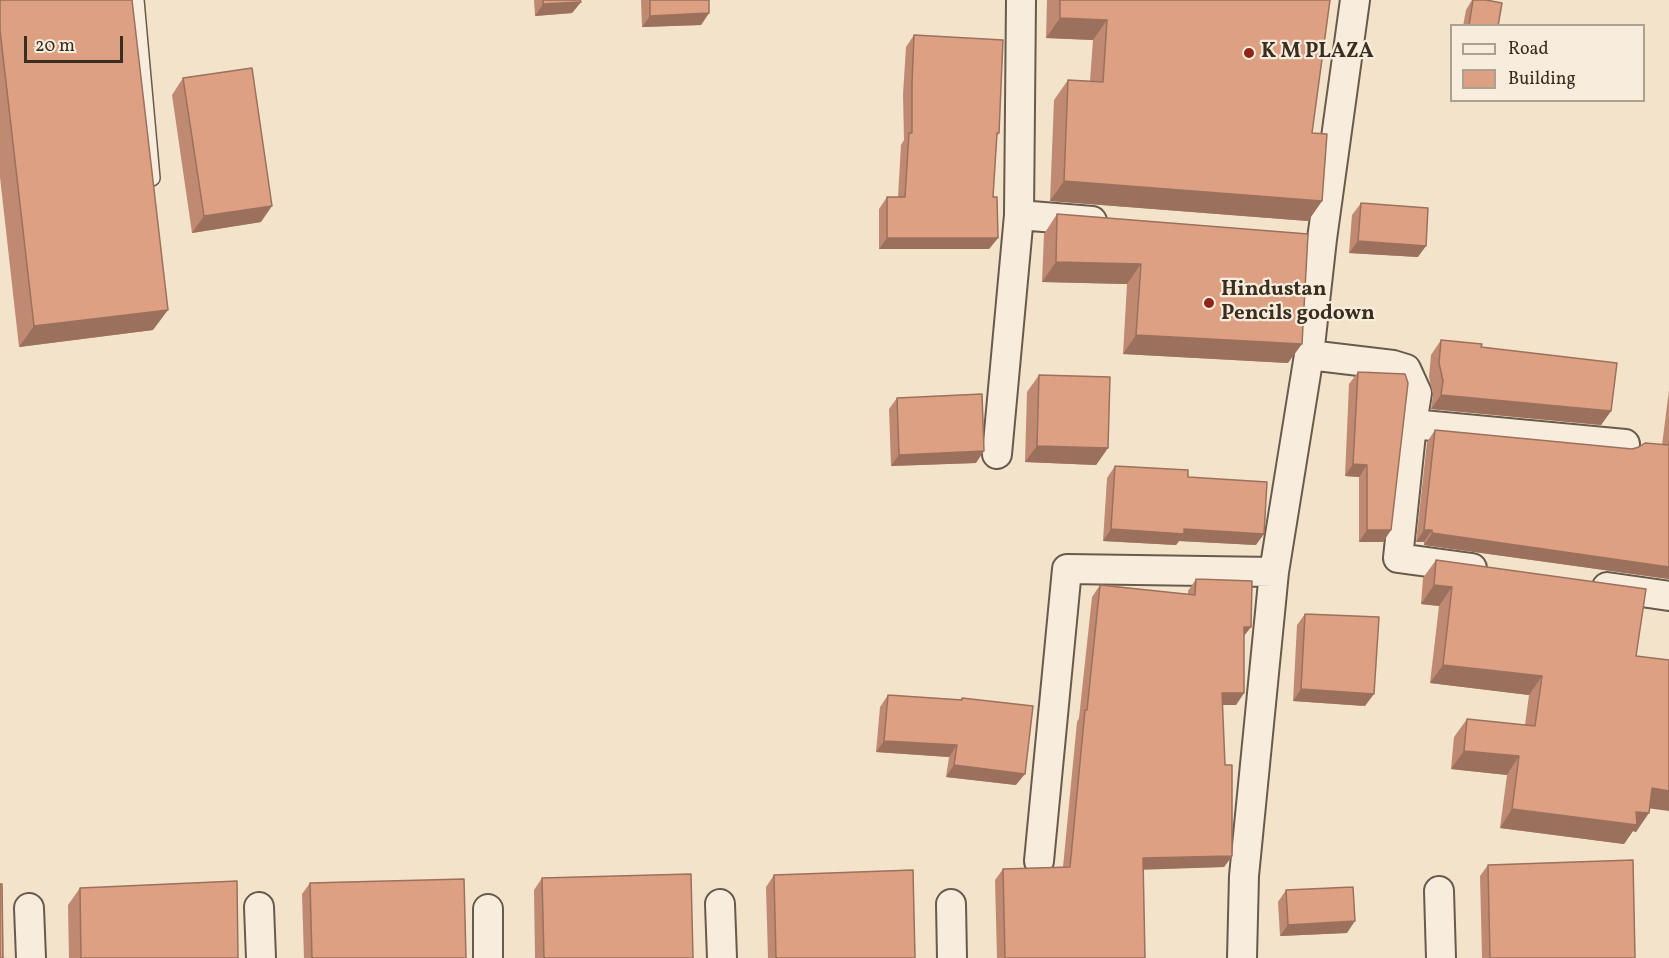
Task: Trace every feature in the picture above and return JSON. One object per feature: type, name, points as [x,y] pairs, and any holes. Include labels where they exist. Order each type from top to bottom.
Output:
[{"type":"street","points":[[997,454],[1019,215],[1021,0]]},
{"type":"street","points":[[1242,958],[1244,876],[1274,572],[1310,355],[1311,238],[1355,0]]},
{"type":"street","points":[[1019,215],[1112,223]]},
{"type":"street","points":[[1310,355],[1393,365],[1406,369],[1417,393],[1398,558],[1492,571]]},
{"type":"street","points":[[1412,424],[1625,444]]},
{"type":"street","points":[[1038,861],[1067,569],[1274,572]]},
{"type":"street","points":[[1587,585],[1669,596]]},
{"type":"street","points":[[1439,891],[1441,958]]},
{"type":"street","points":[[720,904],[722,958]]},
{"type":"street","points":[[951,904],[952,958]]},
{"type":"street","points":[[259,907],[261,958]]},
{"type":"street","points":[[29,908],[32,958]]},
{"type":"street","points":[[488,909],[488,958]]},
{"type":"lane","points":[[136,0],[153,188]]},
{"type":"building","points":[[0,0],[132,0],[168,310],[34,326],[0,30]]},
{"type":"building","points":[[543,0],[580,0],[581,2],[543,4]]},
{"type":"building","points":[[650,0],[709,0],[709,13],[650,16]]},
{"type":"building","points":[[1060,0],[1330,0],[1312,133],[1327,134],[1322,201],[1064,181],[1068,80],[1103,82],[1107,20],[1060,18]]},
{"type":"building","points":[[1473,0],[1502,3],[1498,24],[1469,24]]},
{"type":"building","points":[[914,35],[1003,40],[999,133],[997,133],[993,197],[997,197],[998,238],[887,238],[887,197],[905,197],[909,133],[912,133]]},
{"type":"building","points":[[252,68],[272,206],[204,216],[183,78]]},
{"type":"building","points":[[1361,203],[1428,208],[1426,246],[1358,241]]},
{"type":"building","name":"Hindustan Pencils godown","points":[[1057,214],[1308,234],[1302,344],[1136,335],[1141,264],[1056,262]]},
{"type":"building","points":[[1441,340],[1617,363],[1611,411],[1441,395],[1443,381],[1439,363]]},
{"type":"building","points":[[1358,372],[1405,374],[1408,383],[1391,530],[1367,530],[1367,465],[1353,464]]},
{"type":"building","points":[[1039,375],[1110,377],[1108,448],[1037,446]]},
{"type":"building","points":[[982,394],[984,451],[899,455],[897,398]]},
{"type":"building","points":[[1435,430],[1632,449],[1645,443],[1669,445],[1669,567],[1424,530]]},
{"type":"building","points":[[1115,466],[1188,470],[1188,477],[1267,482],[1264,534],[1184,529],[1184,534],[1111,529]]},
{"type":"building","points":[[1436,560],[1646,589],[1636,656],[1669,660],[1669,791],[1652,788],[1649,813],[1636,812],[1637,825],[1512,809],[1519,756],[1464,751],[1467,719],[1535,726],[1542,676],[1443,665],[1452,587],[1434,585]]},
{"type":"building","points":[[1196,579],[1252,581],[1251,627],[1244,627],[1244,693],[1222,693],[1225,765],[1232,765],[1232,856],[1143,858],[1145,958],[1005,958],[1003,869],[1070,867],[1100,585],[1195,595]]},
{"type":"building","points":[[1305,614],[1379,617],[1374,694],[1301,689]]},
{"type":"building","points":[[888,695],[962,700],[962,698],[1033,706],[1025,774],[954,765],[957,745],[884,741]]},
{"type":"building","points":[[1633,860],[1635,958],[1490,958],[1488,865]]},
{"type":"building","points":[[913,870],[915,958],[776,958],[774,875]]},
{"type":"building","points":[[691,874],[693,958],[544,958],[542,878]]},
{"type":"building","points":[[464,879],[466,958],[312,958],[310,883]]},
{"type":"building","points":[[237,881],[238,958],[81,958],[80,888]]},
{"type":"building","points":[[0,884],[2,884],[3,958],[0,958]]},
{"type":"building","points":[[1353,887],[1355,921],[1288,925],[1286,890]]},
{"type":"place","name":"K M PLAZA","points":[[1249,53]]},
{"type":"place","name":"Hindustan Pencils godown","points":[[1209,303]]}]
